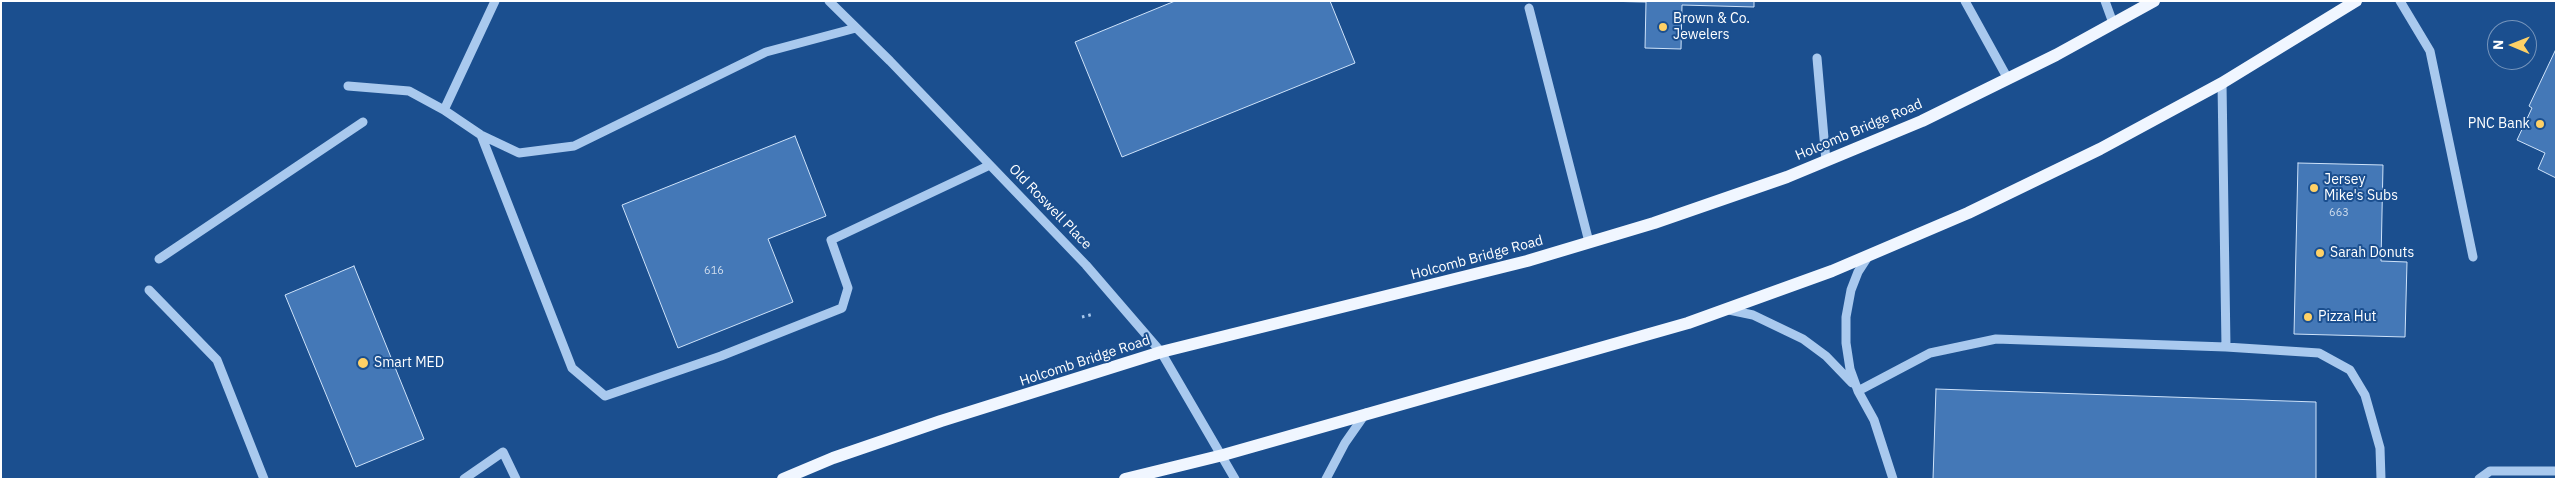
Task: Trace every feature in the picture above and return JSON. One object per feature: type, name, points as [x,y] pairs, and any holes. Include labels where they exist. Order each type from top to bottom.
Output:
[{"type":"main road","name":"Holcomb Bridge Road","points":[[783,479],[833,458],[941,421],[1160,352],[1528,261],[1654,223],[1826,161],[1922,121],[2056,56],[2154,1]]},
{"type":"main road","points":[[1125,479],[1223,455],[1556,361],[1724,310],[1869,255],[1968,212],[2100,149],[2222,83],[2356,1]]},
{"type":"street","points":[[444,110],[495,1]]},
{"type":"street","name":"Old Roswell Place","points":[[830,1],[1086,265],[1160,352],[1223,455],[1235,479]]},
{"type":"street","points":[[1965,1],[2008,78]]},
{"type":"street","points":[[2105,1],[2113,24]]},
{"type":"street","points":[[2400,1],[2430,51],[2473,257]]},
{"type":"street","points":[[1529,8],[1589,242]]},
{"type":"street","points":[[348,86],[408,91],[444,110],[481,135],[519,153],[574,146],[766,52],[856,28]]},
{"type":"street","points":[[1817,58],[1826,161]]},
{"type":"street","points":[[2222,83],[2226,347]]},
{"type":"street","points":[[159,259],[363,122]]},
{"type":"street","points":[[481,135],[572,368],[605,396],[721,356],[842,308],[848,288],[831,240],[990,165]]},
{"type":"street","points":[[1869,255],[1858,272],[1851,290],[1846,317],[1850,369],[1858,391],[1874,420],[1893,479]]},
{"type":"street","points":[[149,290],[217,360],[264,479]]},
{"type":"street","points":[[1724,310],[1752,314],[1803,339],[1842,371],[1858,391]]},
{"type":"street","points":[[1858,391],[1930,353],[1996,339],[2226,347],[2319,353],[2350,370],[2365,395],[2380,448],[2380,479]]},
{"type":"street","points":[[1326,479],[1345,443],[1366,414]]},
{"type":"street","points":[[464,479],[503,452],[516,479]]},
{"type":"street","points":[[2479,479],[2490,471],[2510,469],[2556,471]]},
{"type":"building","points":[[1175,1],[1330,1],[1355,63],[1122,157],[1075,42]]},
{"type":"building","name":"Brown & Co. Jewelers","points":[[1600,1],[1754,1],[1754,7],[1682,5],[1681,49],[1645,48],[1646,2]]},
{"type":"building","name":"PNC Bank","points":[[2556,49],[2556,178],[2538,169],[2545,153],[2517,140],[2532,108],[2529,106]]},
{"type":"building","points":[[795,136],[826,216],[768,239],[793,302],[678,348],[622,205]]},
{"type":"building","points":[[2298,163],[2383,165],[2381,261],[2407,262],[2405,337],[2294,334]]},
{"type":"building","points":[[354,266],[424,439],[356,467],[285,295]]},
{"type":"building","points":[[1936,389],[2316,402],[2316,479],[1933,479]]},
{"type":"place","name":"Brown & Co. Jewelers","points":[[1663,27]]},
{"type":"place","name":"PNC Bank","points":[[2540,124]]},
{"type":"place","name":"Jersey Mike's Subs","points":[[2314,188]]},
{"type":"place","name":"Sarah Donuts","points":[[2320,253]]},
{"type":"place","name":"Pizza Hut","points":[[2308,317]]},
{"type":"place","name":"Smart MED","points":[[363,363]]}]
